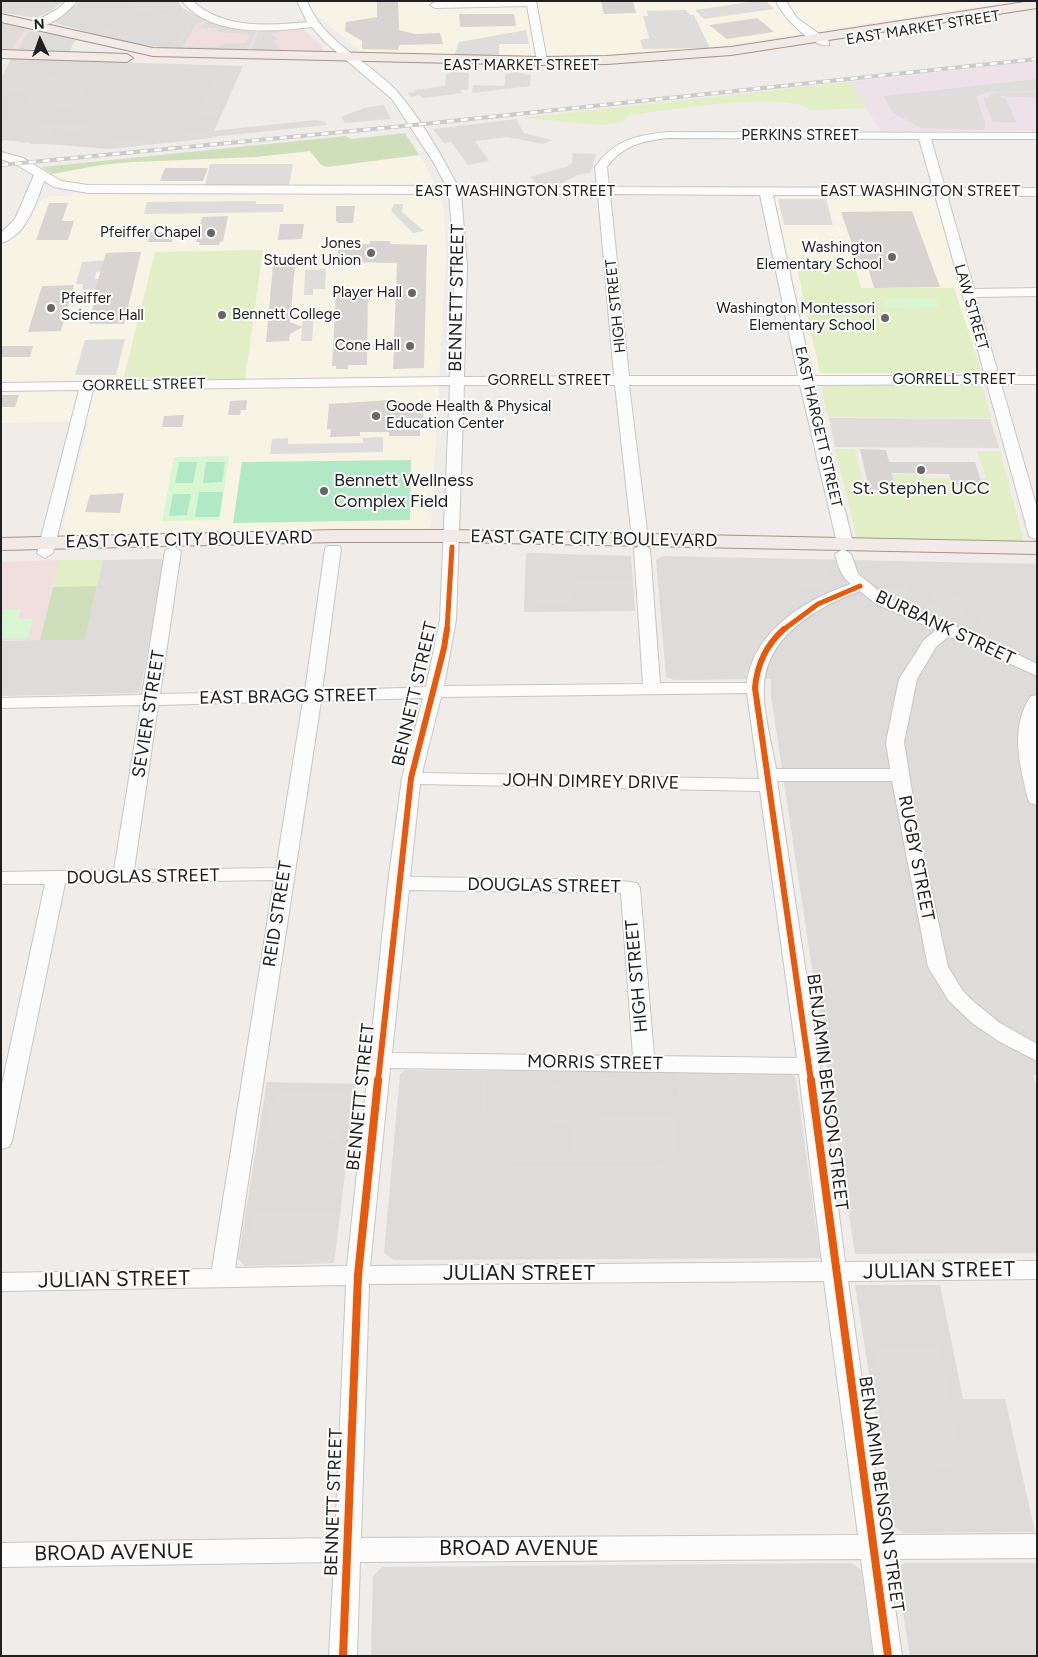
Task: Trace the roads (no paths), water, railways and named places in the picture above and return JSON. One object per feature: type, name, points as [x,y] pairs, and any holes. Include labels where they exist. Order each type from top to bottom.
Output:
[{"type":"main road","name":"EAST MARKET STREET","points":[[1,18],[38,24],[135,50],[509,68],[651,65],[722,58],[1037,4]]},
{"type":"main road","name":"EAST MARKET STREET","points":[[1,54],[354,61],[542,61],[679,56],[935,27],[1037,10]]},
{"type":"main road","points":[[935,27],[933,25],[936,23],[980,13]]},
{"type":"main road","points":[[81,56],[98,52],[102,48],[102,42]]},
{"type":"main road","points":[[150,58],[172,53]]},
{"type":"main road","name":"EAST GATE CITY BOULEVARD","points":[[1,554],[46,548],[326,537],[844,548],[1037,548]]},
{"type":"main road","name":"EAST GATE CITY BOULEVARD","points":[[1,544],[46,548],[173,551],[333,549],[452,541]]},
{"type":"main road","name":"EAST GATE CITY BOULEVARD","points":[[844,548],[1037,558]]},
{"type":"street","points":[[38,24],[62,11],[72,1]]},
{"type":"street","points":[[187,1],[200,12],[239,25],[280,27],[314,24]]},
{"type":"street","points":[[302,1],[308,17],[314,24],[396,97],[440,162],[456,192]]},
{"type":"street","points":[[781,1],[783,8],[792,18],[822,41]]},
{"type":"street","points":[[435,5],[531,2],[542,61]]},
{"type":"street","name":"LAW STREET","points":[[924,136],[1037,536]]},
{"type":"street","name":"PERKINS STREET","points":[[605,192],[601,167],[612,151],[635,140],[649,137],[1037,136]]},
{"type":"street","name":"EAST WASHINGTON STREET","points":[[1,155],[19,161],[58,184],[72,188],[456,192],[1037,192]]},
{"type":"street","points":[[1,239],[13,231],[31,199],[40,174]]},
{"type":"street","points":[[31,199],[72,188]]},
{"type":"street","name":"BENNETT STREET","points":[[343,1656],[358,1275],[398,883],[411,778],[440,667],[448,620],[452,541],[455,382],[461,266],[459,211],[456,192]]},
{"type":"street","name":"HIGH STREET","points":[[605,192],[641,544],[652,689]]},
{"type":"street","name":"EAST HARGETT STREET","points":[[766,193],[844,548]]},
{"type":"street","points":[[967,292],[1037,292]]},
{"type":"street","name":"GORRELL STREET","points":[[1,387],[455,382],[1037,380]]},
{"type":"street","points":[[46,548],[87,386]]},
{"type":"street","name":"BURBANK STREET","points":[[844,548],[847,570],[860,586],[882,600],[946,630],[989,647],[1037,671]]},
{"type":"street","name":"REID STREET","points":[[222,1278],[313,696],[333,549]]},
{"type":"street","name":"SEVIER STREET","points":[[123,876],[152,700],[173,551]]},
{"type":"street","name":"BENJAMIN BENSON STREET","points":[[860,586],[832,596],[794,621],[762,656],[757,670],[755,688],[770,780],[888,1656]]},
{"type":"street","name":"RUGBY STREET","points":[[946,630],[930,644],[908,679],[895,742],[938,967],[945,984],[960,1003],[984,1023],[1037,1053]]},
{"type":"street","name":"EAST BRAGG STREET","points":[[1,703],[432,692],[755,688]]},
{"type":"street","points":[[1037,700],[1027,728],[1026,747],[1037,799]]},
{"type":"street","name":"JOHN DIMREY DRIVE","points":[[411,778],[770,780],[900,775]]},
{"type":"street","name":"DOUGLAS STREET","points":[[1,878],[284,874]]},
{"type":"street","points":[[1,1141],[56,878]]},
{"type":"street","name":"DOUGLAS STREET","points":[[398,883],[614,886],[630,888]]},
{"type":"street","name":"HIGH STREET","points":[[630,888],[644,1064]]},
{"type":"street","name":"MORRIS STREET","points":[[380,1060],[809,1066]]},
{"type":"street","name":"JULIAN STREET","points":[[1,1282],[358,1275],[1037,1270]]},
{"type":"street","name":"BROAD AVENUE","points":[[1,1555],[347,1550],[1037,1546]]},
{"type":"railway","points":[[1,165],[414,125],[1037,59]]},
{"type":"place","name":"Pfeiffer Chapel","points":[[211,233]]},
{"type":"place","name":"Jones Student Union","points":[[371,253]]},
{"type":"place","name":"Washington Elementary School","points":[[892,257]]},
{"type":"place","name":"Player Hall","points":[[412,293]]},
{"type":"place","name":"Pfeiffer Science Hall","points":[[51,308]]},
{"type":"place","name":"Bennett College","points":[[222,315]]},
{"type":"place","name":"Washington Montessori Elementary School","points":[[885,318]]},
{"type":"place","name":"Cone Hall","points":[[410,346]]},
{"type":"place","name":"Goode Health & Physical Education Center","points":[[376,416]]},
{"type":"place","name":"St. Stephen UCC","points":[[921,470]]},
{"type":"place","name":"Bennett Wellness Complex Field","points":[[324,491]]}]
